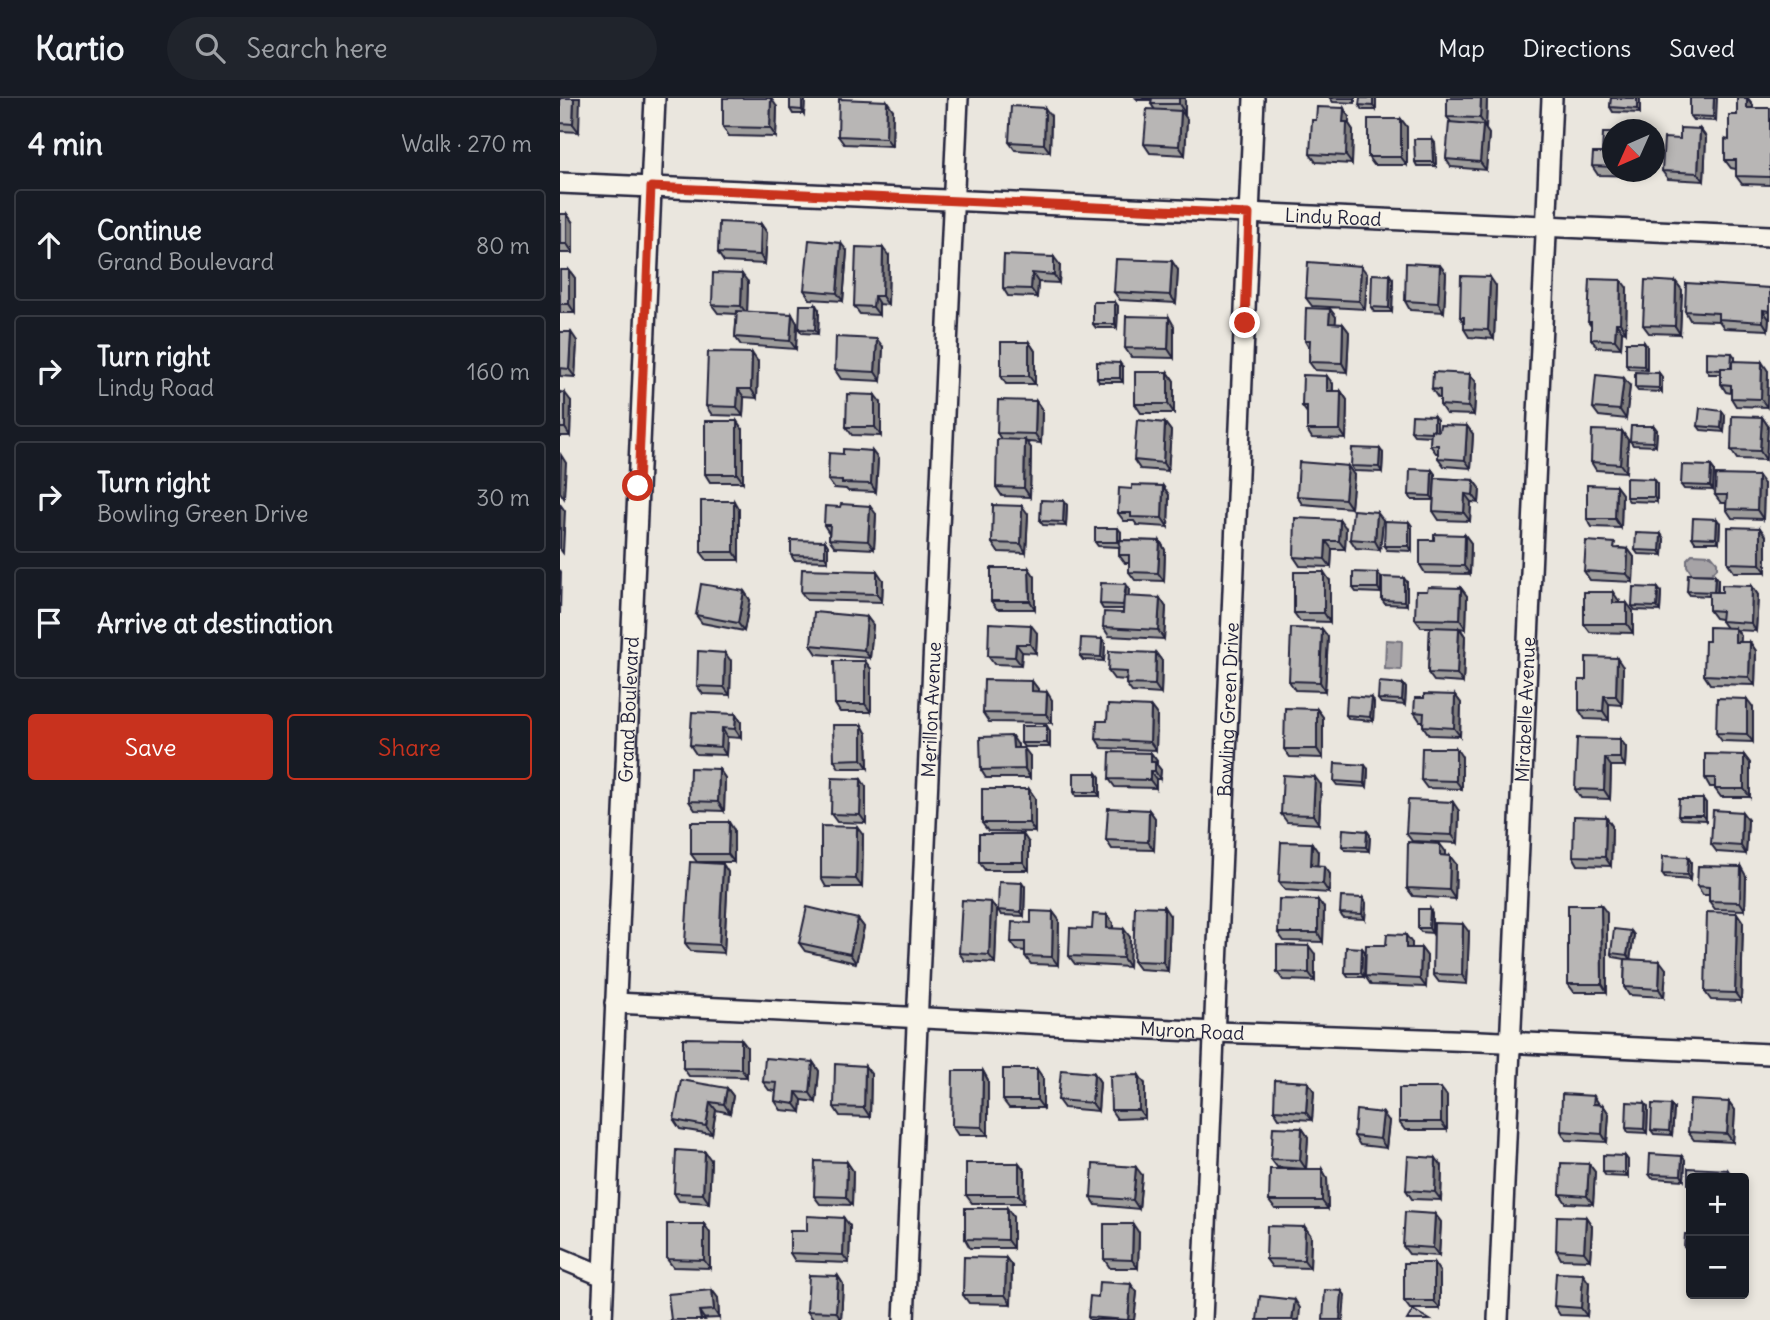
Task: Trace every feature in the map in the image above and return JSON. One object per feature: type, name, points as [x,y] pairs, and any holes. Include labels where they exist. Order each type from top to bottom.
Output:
[{"type":"street","name":"Grand Boulevard","points":[[602,1320],[654,98]]},
{"type":"street","name":"Merillon Avenue","points":[[904,1320],[958,98]]},
{"type":"street","name":"Bowling Green Drive","points":[[1202,1320],[1254,98]]},
{"type":"street","name":"Mirabelle Avenue","points":[[1498,1320],[1552,98]]},
{"type":"street","name":"Lindy Road","points":[[560,183],[1770,236]]},
{"type":"street","name":"Myron Road","points":[[615,1003],[1215,1032],[1770,1054]]},
{"type":"street","points":[[560,1258],[603,1276]]},
{"type":"shaded area","points":[[1692,554],[1711,555],[1717,562],[1717,568],[1711,574],[1692,574],[1687,566],[1687,559]]},
{"type":"shaded area","points":[[1386,640],[1402,641],[1401,670],[1385,669]]},
{"type":"building","points":[[560,98],[574,98],[573,124],[560,123]]},
{"type":"building","points":[[723,98],[771,98],[770,128],[723,127]]},
{"type":"building","points":[[790,98],[802,98],[802,110],[790,109]]},
{"type":"building","points":[[1152,98],[1179,98],[1179,104],[1151,104]]},
{"type":"building","points":[[1360,98],[1373,98],[1373,106],[1359,105]]},
{"type":"building","points":[[1447,98],[1481,98],[1480,118],[1447,117]]},
{"type":"building","points":[[1611,98],[1637,98],[1637,109],[1610,107]]},
{"type":"building","points":[[1690,98],[1714,98],[1713,117],[1690,116]]},
{"type":"building","points":[[1737,98],[1747,98],[1747,108],[1770,108],[1770,177],[1736,176],[1736,160],[1725,160],[1725,139],[1729,140],[1729,115],[1737,115]]},
{"type":"building","points":[[839,99],[887,101],[886,138],[838,136]]},
{"type":"building","points":[[1011,106],[1045,108],[1044,144],[1009,142]]},
{"type":"building","points":[[1317,107],[1344,108],[1343,122],[1347,122],[1346,156],[1310,154],[1312,120],[1316,120]]},
{"type":"building","points":[[1147,109],[1181,111],[1179,146],[1144,144]]},
{"type":"building","points":[[1368,119],[1401,119],[1401,157],[1368,157]]},
{"type":"building","points":[[1449,122],[1483,125],[1480,162],[1446,159]]},
{"type":"building","points":[[1680,128],[1700,129],[1698,173],[1665,171],[1665,138],[1680,139]]},
{"type":"building","points":[[1414,139],[1432,139],[1433,162],[1415,162]]},
{"type":"building","points":[[1593,153],[1602,153],[1602,166],[1592,166]]},
{"type":"building","points":[[560,214],[567,214],[567,244],[560,244]]},
{"type":"building","points":[[719,222],[761,224],[760,255],[718,253]]},
{"type":"building","points":[[809,240],[841,243],[837,293],[804,290]]},
{"type":"building","points":[[856,247],[883,248],[882,296],[874,296],[873,307],[854,306]]},
{"type":"building","points":[[1004,255],[1054,257],[1054,275],[1032,273],[1031,289],[1003,288]]},
{"type":"building","points":[[1116,259],[1172,261],[1170,295],[1114,292]]},
{"type":"building","points":[[1308,262],[1361,266],[1359,301],[1306,298]]},
{"type":"building","points":[[1406,263],[1440,265],[1438,303],[1405,301]]},
{"type":"building","points":[[560,270],[569,270],[569,304],[560,304]]},
{"type":"building","points":[[713,273],[742,274],[741,306],[712,305]]},
{"type":"building","points":[[1372,274],[1390,275],[1389,308],[1371,307]]},
{"type":"building","points":[[1461,276],[1490,277],[1488,330],[1464,329],[1464,317],[1460,317]]},
{"type":"building","points":[[1590,279],[1621,280],[1620,323],[1616,323],[1615,340],[1591,339],[1591,322],[1588,322]]},
{"type":"building","points":[[1645,280],[1676,282],[1675,326],[1643,325]]},
{"type":"building","points":[[1686,283],[1770,288],[1770,311],[1763,310],[1763,322],[1718,319],[1718,313],[1685,311]]},
{"type":"building","points":[[1093,302],[1115,302],[1115,324],[1093,324]]},
{"type":"building","points":[[800,305],[816,305],[815,330],[799,329]]},
{"type":"building","points":[[1306,308],[1330,309],[1329,323],[1343,324],[1342,363],[1309,362],[1310,340],[1305,340]]},
{"type":"building","points":[[737,311],[792,314],[790,341],[735,337]]},
{"type":"building","points":[[1126,316],[1169,317],[1168,349],[1125,348]]},
{"type":"building","points":[[560,332],[571,332],[569,369],[560,368]]},
{"type":"building","points":[[836,337],[877,339],[875,372],[835,370]]},
{"type":"building","points":[[1001,342],[1029,342],[1029,376],[1001,376]]},
{"type":"building","points":[[1626,342],[1644,342],[1644,366],[1626,365]]},
{"type":"building","points":[[708,352],[752,353],[751,389],[738,389],[737,407],[706,406]]},
{"type":"building","points":[[1706,352],[1732,353],[1731,368],[1706,369]]},
{"type":"building","points":[[1732,361],[1762,362],[1761,399],[1731,398],[1731,385],[1721,384],[1721,368],[1732,368]]},
{"type":"building","points":[[1097,362],[1120,363],[1120,378],[1097,378]]},
{"type":"building","points":[[1135,372],[1168,372],[1168,404],[1135,404]]},
{"type":"building","points":[[1433,372],[1470,374],[1468,407],[1440,405],[1440,390],[1432,389]]},
{"type":"building","points":[[1635,372],[1659,373],[1659,388],[1635,387]]},
{"type":"building","points":[[1303,375],[1327,376],[1327,391],[1341,391],[1340,430],[1307,430],[1307,406],[1302,406]]},
{"type":"building","points":[[1596,375],[1624,378],[1620,410],[1593,408]]},
{"type":"building","points":[[560,392],[565,393],[565,428],[560,428]]},
{"type":"building","points":[[847,394],[875,395],[875,427],[846,427]]},
{"type":"building","points":[[998,400],[1036,401],[1035,434],[997,433]]},
{"type":"building","points":[[1700,408],[1722,411],[1721,428],[1698,426]]},
{"type":"building","points":[[1412,415],[1434,416],[1434,431],[1411,431]]},
{"type":"building","points":[[1732,416],[1762,417],[1760,451],[1731,450]]},
{"type":"building","points":[[1137,420],[1165,423],[1163,463],[1134,460]]},
{"type":"building","points":[[705,421],[737,421],[737,474],[705,474]]},
{"type":"building","points":[[1440,425],[1467,426],[1465,460],[1438,458],[1438,445],[1430,445],[1431,430],[1439,431]]},
{"type":"building","points":[[1631,426],[1654,426],[1653,442],[1630,441]]},
{"type":"building","points":[[1592,430],[1622,431],[1620,464],[1591,462]]},
{"type":"building","points":[[997,439],[1025,440],[1024,488],[996,487]]},
{"type":"building","points":[[1352,448],[1380,449],[1379,467],[1351,466]]},
{"type":"building","points":[[843,449],[872,451],[871,484],[828,480],[829,453],[843,454]]},
{"type":"building","points":[[1299,462],[1348,466],[1345,499],[1297,496]]},
{"type":"building","points":[[1682,465],[1711,466],[1710,486],[1681,485]]},
{"type":"building","points":[[1410,469],[1432,470],[1431,496],[1409,495]]},
{"type":"building","points":[[1716,475],[1758,476],[1757,510],[1726,509],[1727,495],[1715,495]]},
{"type":"building","points":[[1435,478],[1474,480],[1473,495],[1465,494],[1464,513],[1433,511]]},
{"type":"building","points":[[1626,478],[1654,479],[1654,497],[1626,497]]},
{"type":"building","points":[[1132,485],[1163,486],[1162,518],[1131,517],[1131,513],[1118,513],[1119,488],[1132,489]]},
{"type":"building","points":[[1587,485],[1616,486],[1615,519],[1587,519]]},
{"type":"building","points":[[1041,500],[1064,501],[1063,522],[1040,521]]},
{"type":"building","points":[[701,501],[734,501],[734,552],[701,552]]},
{"type":"building","points":[[841,504],[870,506],[868,541],[829,539],[830,525],[824,525],[825,506],[840,507]]},
{"type":"building","points":[[993,505],[1022,506],[1021,544],[992,543]]},
{"type":"building","points":[[1353,510],[1377,512],[1375,541],[1350,539]]},
{"type":"building","points":[[1295,518],[1340,520],[1339,541],[1326,541],[1325,559],[1294,557]]},
{"type":"building","points":[[1693,518],[1717,519],[1716,538],[1692,537]]},
{"type":"building","points":[[1385,521],[1409,522],[1409,546],[1384,546]]},
{"type":"building","points":[[1728,527],[1760,528],[1760,564],[1728,563]]},
{"type":"building","points":[[1095,528],[1118,528],[1118,542],[1095,542]]},
{"type":"building","points":[[1636,533],[1661,534],[1660,551],[1635,550]]},
{"type":"building","points":[[1434,534],[1465,535],[1464,566],[1420,565],[1420,540],[1434,540]]},
{"type":"building","points":[[791,540],[825,541],[825,556],[791,555]]},
{"type":"building","points":[[1120,540],[1160,541],[1158,573],[1129,572],[1129,555],[1119,555]]},
{"type":"building","points":[[1586,541],[1615,543],[1614,548],[1628,549],[1627,574],[1584,571]]},
{"type":"building","points":[[991,568],[1029,568],[1030,601],[991,601]]},
{"type":"building","points":[[802,569],[877,571],[877,594],[801,592]]},
{"type":"building","points":[[1294,572],[1324,572],[1324,613],[1294,613]]},
{"type":"building","points":[[1353,572],[1378,573],[1378,588],[1353,588]]},
{"type":"building","points":[[1688,574],[1715,575],[1714,592],[1687,591]]},
{"type":"building","points":[[1382,577],[1404,578],[1404,601],[1382,600]]},
{"type":"building","points":[[1101,583],[1126,584],[1123,605],[1100,604]]},
{"type":"building","points":[[701,584],[744,591],[738,623],[696,615]]},
{"type":"building","points":[[1722,585],[1752,586],[1751,623],[1721,621],[1722,611],[1709,610],[1709,592],[1722,592]]},
{"type":"building","points":[[1428,587],[1461,588],[1460,620],[1415,619],[1416,591],[1427,591]]},
{"type":"building","points":[[1633,587],[1658,588],[1657,607],[1632,606]]},
{"type":"building","points":[[1584,592],[1613,592],[1613,603],[1627,603],[1627,624],[1584,624]]},
{"type":"building","points":[[1124,596],[1160,598],[1158,630],[1103,627],[1104,612],[1123,613]]},
{"type":"building","points":[[814,612],[867,617],[864,650],[811,645]]},
{"type":"building","points":[[989,623],[1031,625],[1030,644],[1016,644],[1015,657],[988,656]]},
{"type":"building","points":[[1430,627],[1459,628],[1457,674],[1428,673]]},
{"type":"building","points":[[1709,627],[1735,628],[1735,642],[1750,642],[1749,677],[1704,675],[1705,641],[1709,641]]},
{"type":"building","points":[[1291,628],[1322,629],[1320,682],[1289,681]]},
{"type":"building","points":[[1081,638],[1102,639],[1101,657],[1080,656]]},
{"type":"building","points":[[698,651],[725,653],[724,687],[697,686]]},
{"type":"building","points":[[1109,651],[1156,653],[1155,685],[1126,684],[1127,672],[1108,671]]},
{"type":"building","points":[[1586,657],[1617,658],[1616,696],[1604,696],[1603,711],[1579,710],[1579,680],[1586,680]]},
{"type":"building","points":[[834,661],[865,661],[865,704],[835,704]]},
{"type":"building","points":[[984,680],[1032,681],[1032,691],[1047,692],[1046,714],[983,713]]},
{"type":"building","points":[[1379,682],[1403,684],[1402,700],[1378,699]]},
{"type":"building","points":[[1424,694],[1455,695],[1454,728],[1423,726],[1424,713],[1414,712],[1415,698],[1424,698]]},
{"type":"building","points":[[1347,696],[1372,698],[1370,717],[1346,715]]},
{"type":"building","points":[[1717,698],[1747,699],[1747,734],[1716,733]]},
{"type":"building","points":[[1108,705],[1151,707],[1150,742],[1096,739],[1097,721],[1107,721]]},
{"type":"building","points":[[1285,708],[1317,709],[1317,749],[1284,749]]},
{"type":"building","points":[[692,712],[736,714],[735,729],[722,728],[721,747],[690,745]]},
{"type":"building","points":[[833,725],[862,725],[862,759],[834,760]]},
{"type":"building","points":[[1021,726],[1047,726],[1047,743],[1021,743]]},
{"type":"building","points":[[1012,736],[1013,748],[1024,748],[1025,769],[981,770],[980,737]]},
{"type":"building","points":[[1577,738],[1620,739],[1620,758],[1605,758],[1604,790],[1575,789]]},
{"type":"building","points":[[1422,748],[1456,748],[1456,781],[1421,780]]},
{"type":"building","points":[[1110,752],[1151,753],[1155,771],[1150,771],[1150,780],[1109,779]]},
{"type":"building","points":[[1705,754],[1744,755],[1744,789],[1715,789],[1715,778],[1705,778]]},
{"type":"building","points":[[1335,763],[1365,765],[1364,783],[1334,781]]},
{"type":"building","points":[[690,768],[719,769],[718,802],[689,801]]},
{"type":"building","points":[[1074,773],[1097,773],[1097,792],[1074,792]]},
{"type":"building","points":[[1283,775],[1315,777],[1313,815],[1281,814]]},
{"type":"building","points":[[832,778],[861,779],[860,815],[831,814]]},
{"type":"building","points":[[982,789],[1029,789],[1029,823],[982,823]]},
{"type":"building","points":[[1679,799],[1703,799],[1703,815],[1678,815]]},
{"type":"building","points":[[1408,800],[1453,802],[1452,835],[1406,833]]},
{"type":"building","points":[[1108,808],[1149,810],[1148,842],[1106,840]]},
{"type":"building","points":[[1713,810],[1742,812],[1741,846],[1711,844]]},
{"type":"building","points":[[1574,816],[1606,817],[1605,857],[1573,856]]},
{"type":"building","points":[[691,822],[729,822],[728,854],[691,854]]},
{"type":"building","points":[[821,826],[857,827],[856,879],[821,878]]},
{"type":"building","points":[[1343,829],[1367,831],[1366,847],[1342,846]]},
{"type":"building","points":[[979,834],[1023,834],[1023,862],[979,862]]},
{"type":"building","points":[[1281,842],[1312,843],[1311,865],[1324,866],[1323,884],[1279,882]]},
{"type":"building","points":[[1408,842],[1440,844],[1440,855],[1450,856],[1449,890],[1407,888]]},
{"type":"building","points":[[1663,856],[1688,857],[1687,875],[1662,874]]},
{"type":"building","points":[[690,862],[723,864],[719,945],[685,943]]},
{"type":"building","points":[[1698,866],[1741,867],[1740,902],[1709,901],[1709,887],[1697,886]]},
{"type":"building","points":[[999,882],[1022,883],[1021,912],[998,910]]},
{"type":"building","points":[[1341,897],[1363,898],[1362,914],[1340,913]]},
{"type":"building","points":[[1279,899],[1318,900],[1318,933],[1278,933]]},
{"type":"building","points":[[962,900],[991,902],[989,955],[959,953]]},
{"type":"building","points":[[1568,905],[1601,905],[1602,984],[1568,984]]},
{"type":"building","points":[[1135,906],[1164,907],[1163,962],[1133,961]]},
{"type":"building","points":[[807,907],[858,919],[850,954],[799,943]]},
{"type":"building","points":[[1418,909],[1430,909],[1429,928],[1418,928]]},
{"type":"building","points":[[1031,911],[1053,912],[1052,957],[1025,956],[1025,942],[1011,942],[1012,922],[1031,923]]},
{"type":"building","points":[[1707,912],[1737,913],[1735,993],[1705,992]]},
{"type":"building","points":[[1093,914],[1107,915],[1107,928],[1124,929],[1123,958],[1069,956],[1070,928],[1092,929]]},
{"type":"building","points":[[1434,923],[1463,924],[1462,975],[1433,974]]},
{"type":"building","points":[[1614,929],[1631,931],[1627,955],[1611,953]]},
{"type":"building","points":[[1387,934],[1406,935],[1406,948],[1421,948],[1420,979],[1365,976],[1366,945],[1386,945]]},
{"type":"building","points":[[1277,945],[1309,946],[1309,973],[1277,972]]},
{"type":"building","points":[[1346,947],[1362,948],[1361,973],[1345,973]]},
{"type":"building","points":[[1625,959],[1660,961],[1659,989],[1624,987]]},
{"type":"building","points":[[683,1038],[741,1039],[741,1069],[683,1068]]},
{"type":"building","points":[[765,1058],[813,1062],[810,1093],[796,1092],[795,1104],[775,1101],[777,1083],[763,1082]]},
{"type":"building","points":[[835,1064],[865,1066],[864,1108],[834,1107]]},
{"type":"building","points":[[1003,1069],[1037,1069],[1037,1100],[1003,1100]]},
{"type":"building","points":[[1061,1070],[1094,1073],[1092,1103],[1058,1100]]},
{"type":"building","points":[[953,1071],[983,1071],[982,1127],[952,1126]]},
{"type":"building","points":[[1139,1075],[1139,1110],[1111,1110],[1110,1076]]},
{"type":"building","points":[[681,1080],[727,1088],[724,1104],[710,1102],[706,1126],[674,1120]]},
{"type":"building","points":[[1275,1080],[1308,1082],[1306,1112],[1274,1110]]},
{"type":"building","points":[[1399,1088],[1441,1088],[1441,1122],[1399,1122]]},
{"type":"building","points":[[1562,1094],[1594,1096],[1593,1104],[1603,1105],[1602,1134],[1561,1131]]},
{"type":"building","points":[[1690,1100],[1729,1102],[1727,1134],[1688,1132]]},
{"type":"building","points":[[1627,1102],[1645,1103],[1644,1129],[1626,1128]]},
{"type":"building","points":[[1652,1104],[1671,1105],[1669,1131],[1651,1130]]},
{"type":"building","points":[[1356,1110],[1383,1113],[1380,1139],[1354,1136]]},
{"type":"building","points":[[1273,1127],[1302,1128],[1300,1160],[1271,1159]]},
{"type":"building","points":[[676,1150],[705,1152],[703,1194],[674,1193]]},
{"type":"building","points":[[1650,1154],[1682,1156],[1681,1175],[1649,1174]]},
{"type":"building","points":[[1603,1155],[1625,1156],[1625,1173],[1603,1172]]},
{"type":"building","points":[[1408,1156],[1436,1158],[1435,1192],[1406,1190]]},
{"type":"building","points":[[815,1161],[847,1162],[846,1197],[814,1196]]},
{"type":"building","points":[[966,1163],[1019,1163],[1019,1195],[966,1195]]},
{"type":"building","points":[[1561,1163],[1589,1164],[1587,1196],[1560,1194]]},
{"type":"building","points":[[1093,1164],[1136,1167],[1133,1200],[1091,1197]]},
{"type":"building","points":[[1688,1168],[1728,1170],[1728,1173],[1688,1173]]},
{"type":"building","points":[[1270,1169],[1322,1169],[1322,1201],[1269,1201]]},
{"type":"building","points":[[965,1208],[1007,1208],[1007,1240],[965,1239]]},
{"type":"building","points":[[1405,1212],[1435,1214],[1433,1248],[1403,1246]]},
{"type":"building","points":[[807,1216],[844,1218],[843,1255],[790,1253],[790,1231],[807,1231]]},
{"type":"building","points":[[1557,1216],[1586,1217],[1584,1252],[1556,1250]]},
{"type":"building","points":[[667,1224],[704,1224],[704,1260],[667,1259]]},
{"type":"building","points":[[1104,1224],[1133,1224],[1132,1260],[1104,1259]]},
{"type":"building","points":[[1267,1226],[1305,1227],[1304,1260],[1266,1259]]},
{"type":"building","points":[[964,1257],[1006,1258],[1005,1295],[963,1295]]},
{"type":"building","points":[[1404,1263],[1434,1263],[1434,1301],[1404,1301]]},
{"type":"building","points":[[1556,1273],[1583,1274],[1581,1308],[1554,1306]]},
{"type":"building","points":[[809,1275],[838,1276],[836,1312],[807,1311]]},
{"type":"building","points":[[1099,1282],[1131,1284],[1128,1320],[1088,1317],[1090,1296],[1098,1297]]},
{"type":"building","points":[[712,1290],[714,1310],[699,1311],[701,1320],[671,1320],[668,1294]]},
{"type":"building","points":[[1325,1290],[1342,1291],[1340,1320],[1323,1320]]},
{"type":"building","points":[[1260,1296],[1295,1300],[1292,1320],[1257,1320]]},
{"type":"building","points":[[1413,1310],[1430,1320],[1407,1320]]},
{"type":"route","points":[[638,486],[651,187],[1249,214],[1245,323]]}]
